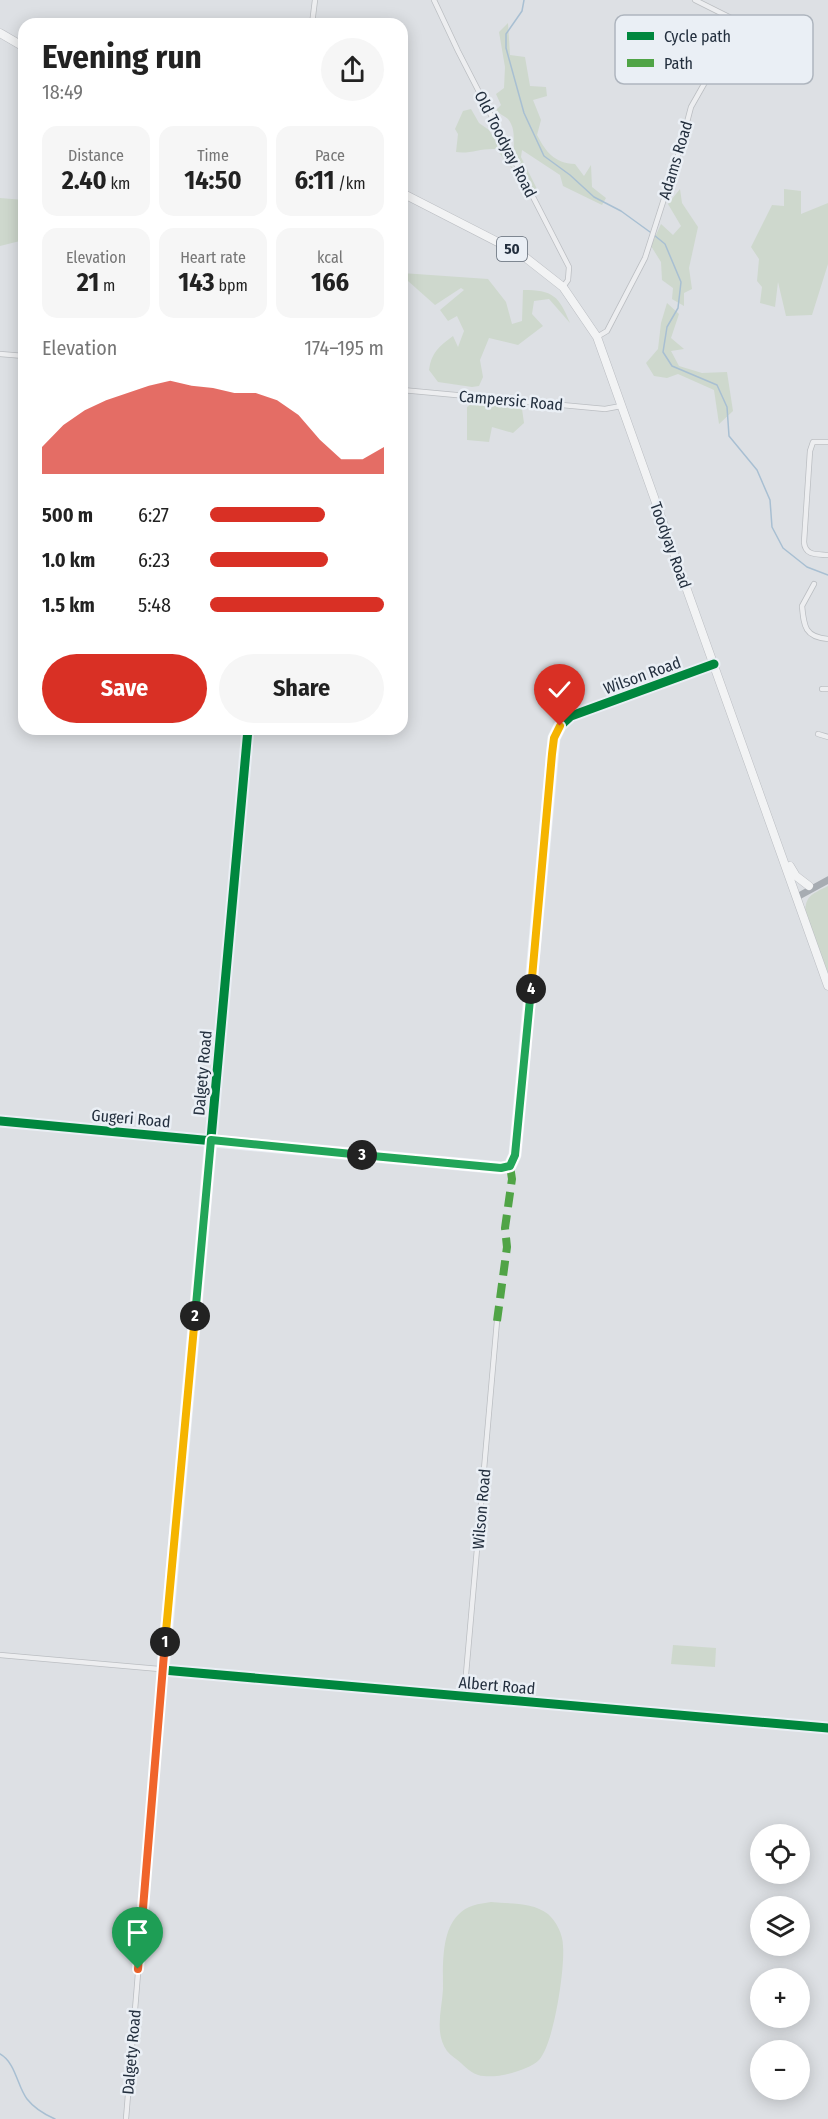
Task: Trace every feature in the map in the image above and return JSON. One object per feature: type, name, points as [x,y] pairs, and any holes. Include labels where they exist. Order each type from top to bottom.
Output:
[{"type":"main road","points":[[0,33],[18,44]]},
{"type":"main road","name":"Toodyay Road","points":[[408,196],[521,254],[563,287],[597,337],[828,986]]},
{"type":"main road","points":[[778,843],[796,876],[812,886]]},
{"type":"main road","points":[[796,894],[828,880]]},
{"type":"street","points":[[313,18],[315,0]]},
{"type":"street","name":"Old Toodyay Road","points":[[434,0],[569,267],[568,280],[563,287]]},
{"type":"street","name":"Adams Road","points":[[695,0],[725,15]]},
{"type":"street","name":"Adams Road","points":[[597,337],[607,331],[645,258],[691,107],[704,84]]},
{"type":"street","points":[[0,354],[18,356]]},
{"type":"street","name":"Campersic Road","points":[[408,391],[605,409],[621,406]]},
{"type":"street","points":[[828,442],[813,442],[810,451],[804,542],[806,551],[828,555]]},
{"type":"street","points":[[814,584],[802,606],[808,632],[814,638],[828,639]]},
{"type":"street","name":"Wilson Road","points":[[510,1166],[515,1155],[554,738],[560,726],[571,716],[714,664]]},
{"type":"street","points":[[818,734],[828,737]]},
{"type":"street","name":"Dalgety Road","points":[[126,2119],[163,1670],[247,735]]},
{"type":"street","name":"Gugeri Road","points":[[0,1121],[501,1168],[510,1166]]},
{"type":"street","name":"Wilson Road","points":[[464,1697],[497,1321]]},
{"type":"street","name":"Albert Road","points":[[0,1654],[828,1728]]},
{"type":"shaded area","points":[[508,23],[510,55],[525,57],[530,86],[546,87],[547,96],[533,100],[541,120],[537,135],[552,156],[575,164],[584,176],[591,165],[592,187],[606,198],[602,205],[563,186],[560,175],[522,150],[521,157],[539,193],[533,197],[515,155],[511,123],[496,110],[501,105],[496,94],[504,88],[505,67],[499,32]]},
{"type":"shaded area","points":[[471,109],[479,123],[489,130],[515,172],[496,149],[456,152],[458,134],[455,129],[463,111]]},
{"type":"shaded area","points":[[680,189],[682,203],[698,227],[689,268],[692,289],[684,293],[684,306],[672,299],[673,288],[662,280],[661,262],[651,246],[661,224],[673,235],[681,226],[668,204]]},
{"type":"shaded area","points":[[784,189],[801,191],[801,214],[828,203],[828,264],[812,315],[786,316],[778,282],[775,307],[760,303],[762,287],[757,281],[759,259],[751,247],[772,205],[784,206]]},
{"type":"shaded area","points":[[0,198],[18,200],[18,242],[0,246]]},
{"type":"shaded area","points":[[408,273],[488,279],[506,302],[512,324],[522,321],[523,290],[548,293],[554,296],[562,306],[570,323],[549,299],[534,301],[532,314],[543,326],[518,345],[489,338],[480,360],[483,377],[479,386],[472,387],[438,382],[429,370],[434,354],[453,336],[458,347],[464,331],[457,316],[448,321],[440,310],[464,290],[461,288],[435,305],[408,281]]},
{"type":"shaded area","points":[[667,303],[679,314],[671,338],[684,349],[671,351],[679,366],[702,373],[727,372],[733,411],[719,424],[714,390],[678,374],[667,378],[654,376],[646,363],[658,349],[661,323]]},
{"type":"shaded area","points":[[474,402],[522,409],[524,423],[513,433],[492,427],[489,442],[467,440],[467,407]]},
{"type":"shaded area","points":[[828,886],[828,985],[811,942],[805,907],[810,897]]},
{"type":"shaded area","points":[[673,1645],[716,1648],[715,1667],[671,1664]]},
{"type":"shaded area","points":[[491,1902],[528,1905],[548,1914],[560,1932],[563,1941],[563,1957],[554,2023],[539,2060],[513,2072],[498,2076],[481,2076],[469,2070],[449,2053],[443,2044],[440,2021],[444,1950],[448,1931],[458,1915],[465,1909]]},
{"type":"waterway","points":[[524,0],[522,11],[506,34],[506,48],[524,113],[544,156],[594,197],[621,211],[650,232]]},
{"type":"waterway","points":[[654,235],[665,244],[681,282],[678,308],[667,327],[663,352],[672,366],[717,385],[727,407],[729,436],[757,470],[770,500],[772,527],[783,548],[807,567],[828,575]]},
{"type":"waterway","points":[[0,2054],[10,2063],[27,2099],[40,2111],[55,2119]]},
{"type":"marked path","points":[[497,1321],[507,1247],[505,1228],[512,1179],[510,1166]]},
{"type":"cycle path","points":[[0,1121],[501,1168],[510,1166],[515,1155],[554,738],[560,726],[571,716],[714,664]]},
{"type":"cycle path","points":[[247,735],[163,1670],[828,1728]]},
{"type":"route","points":[[138,1969],[211,1140],[501,1168],[510,1166],[515,1155],[552,754],[554,738],[560,726]]}]
